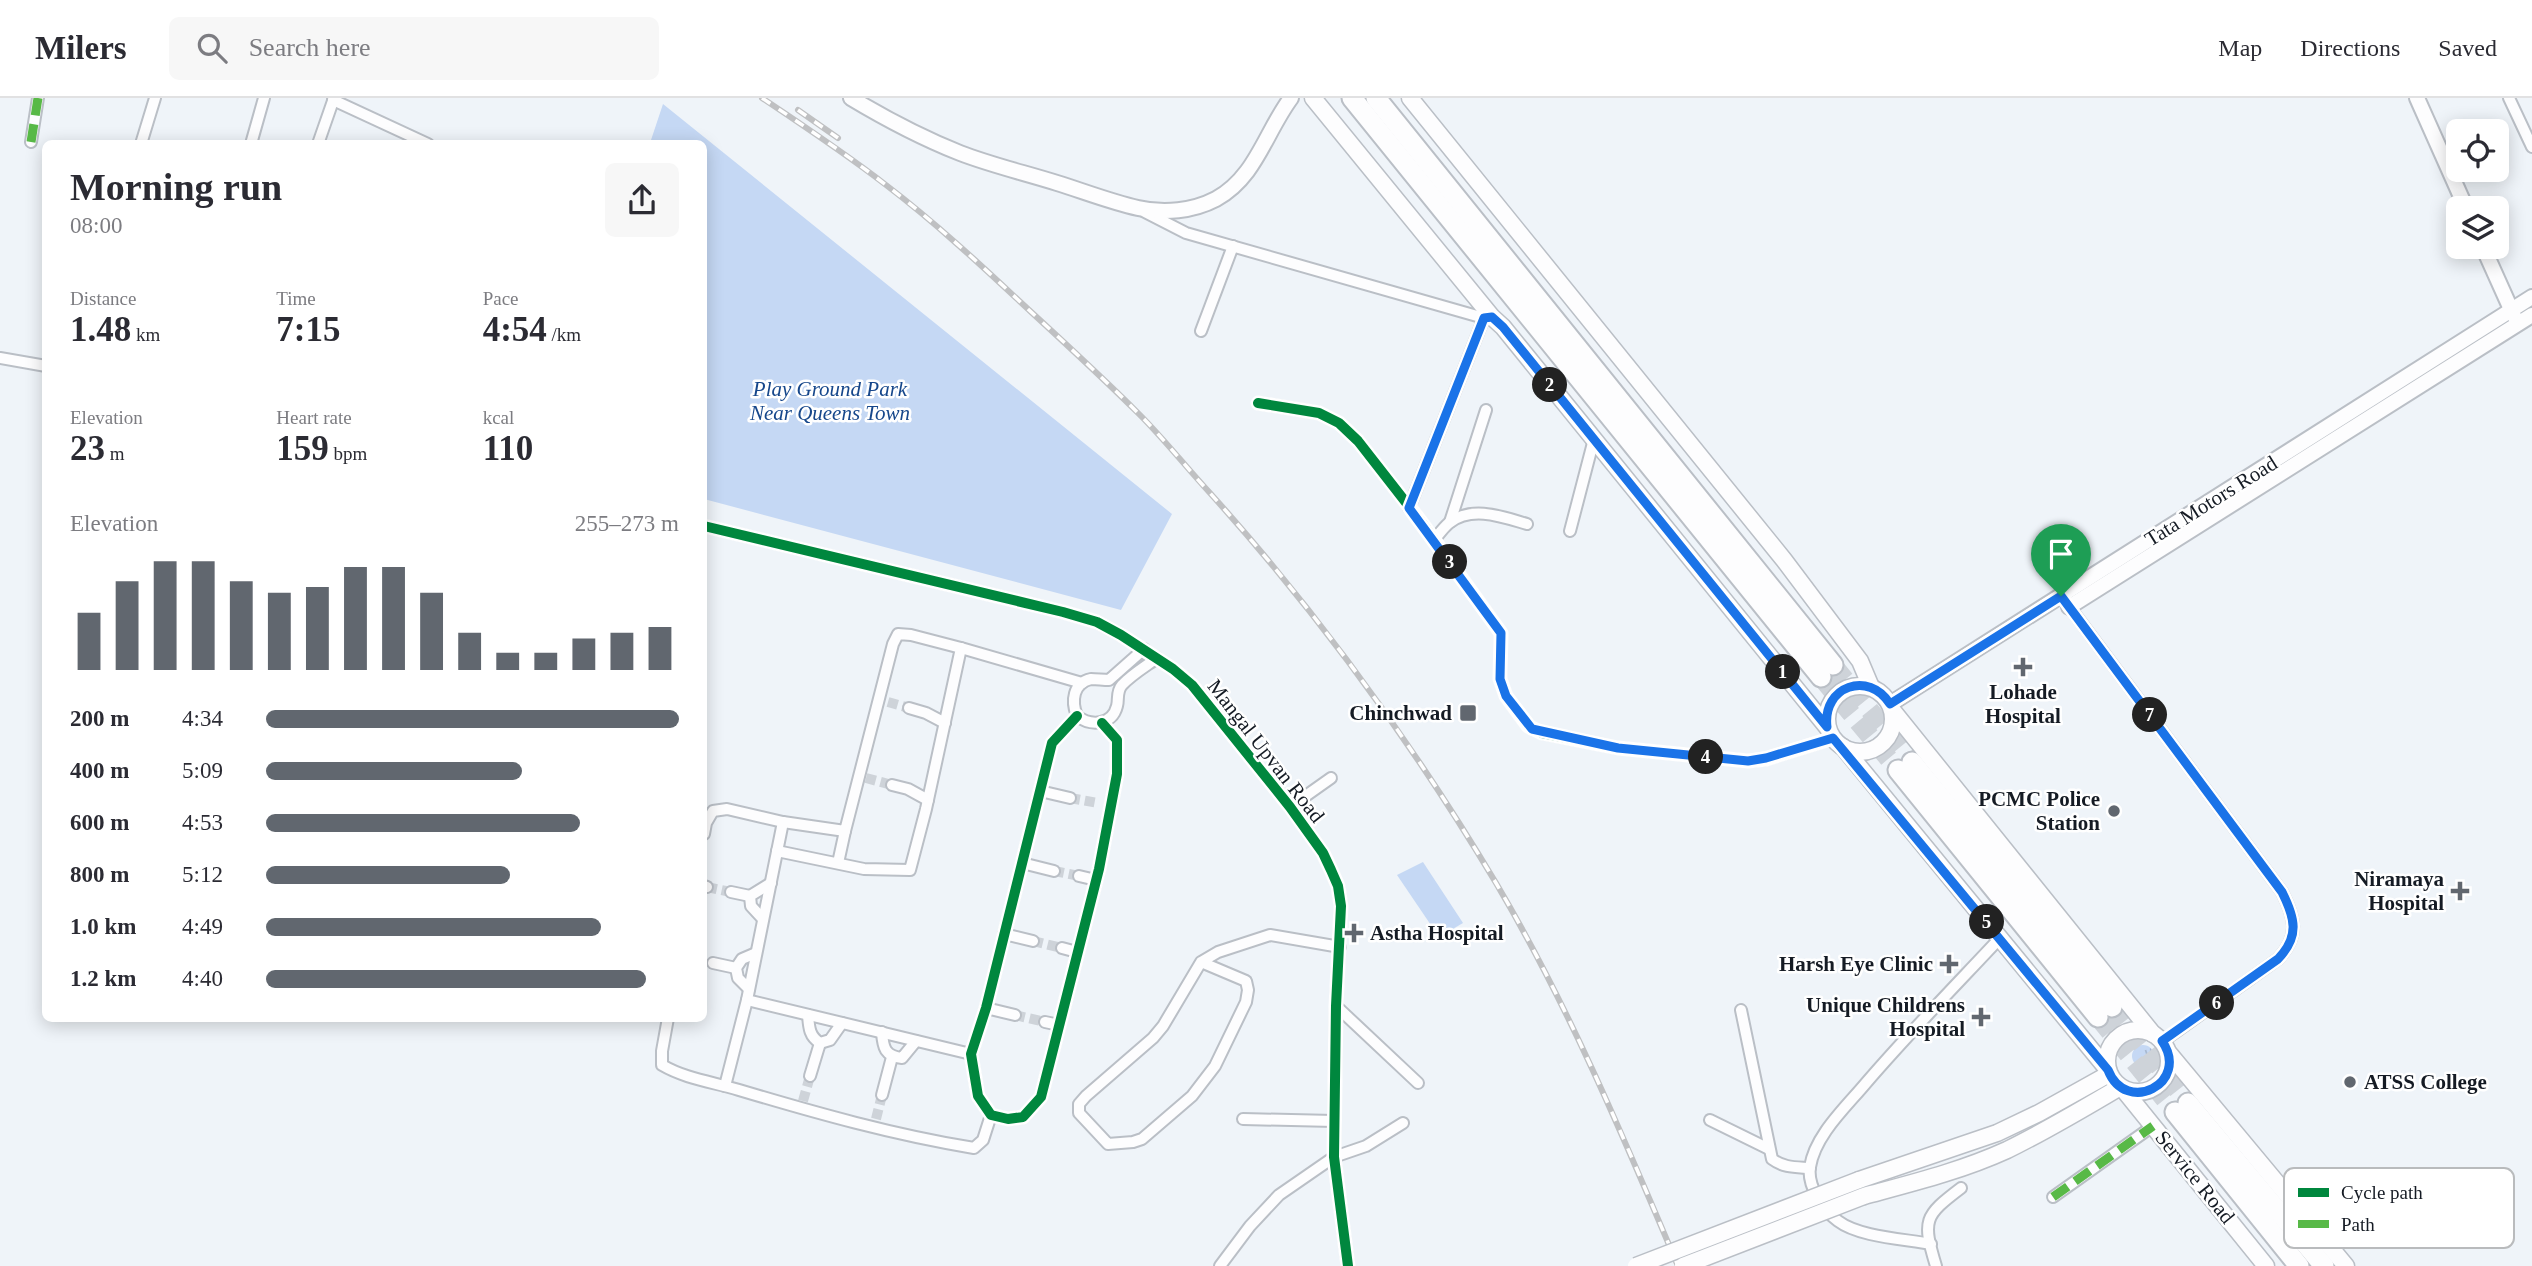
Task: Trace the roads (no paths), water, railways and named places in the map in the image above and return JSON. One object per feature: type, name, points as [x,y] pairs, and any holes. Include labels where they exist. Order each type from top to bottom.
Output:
[{"type":"highway","points":[[1352,98],[1827,671],[1377,99]]},
{"type":"highway","points":[[1905,766],[2105,1012]]},
{"type":"highway","points":[[2284,1222],[2181,1108],[2284,1246]]},
{"type":"highway","points":[[2286,1248],[2299,1266]]},
{"type":"highway","points":[[2308,1248],[2324,1266]]},
{"type":"main road","points":[[851,98],[888,121],[961,153],[1139,209],[1176,211],[1199,207],[1219,197],[1252,167],[1281,111],[1291,98]]},
{"type":"main road","name":"Service Road","points":[[1313,98],[1488,317],[1503,327],[2266,1266]]},
{"type":"main road","points":[[1410,98],[1788,565],[1860,661],[1871,687]]},
{"type":"main road","points":[[2417,98],[2461,196]]},
{"type":"main road","points":[[2488,259],[2518,324]]},
{"type":"main road","name":"Tata Motors Road","points":[[1891,708],[2065,602],[2532,298]]},
{"type":"main road","points":[[2065,602],[2532,315]]},
{"type":"main road","points":[[1891,708],[1891,730],[1880,745],[1861,752],[1834,737],[1828,707],[1835,696],[1852,686],[1871,687],[1883,694],[1891,708],[2284,1191]]},
{"type":"main road","points":[[2115,1080],[2108,1052],[2118,1037],[2135,1030],[2161,1042]]},
{"type":"main road","points":[[1636,1266],[1859,1180],[1997,1133],[2115,1080],[2141,1092],[2158,1086],[2168,1070],[2161,1042]]},
{"type":"main road","points":[[1683,1266],[1864,1196],[1950,1171],[2005,1151],[2044,1131],[2115,1080]]},
{"type":"main road","points":[[2331,1248],[2346,1266]]},
{"type":"street","points":[[31,142],[38,98]]},
{"type":"street","points":[[142,140],[155,98]]},
{"type":"street","points":[[252,140],[264,98]]},
{"type":"street","points":[[2509,98],[2532,147]]},
{"type":"street","points":[[319,140],[334,99],[420,140]]},
{"type":"street","points":[[1139,209],[1186,233],[1488,317],[1409,508]]},
{"type":"street","points":[[1201,331],[1233,246]]},
{"type":"street","points":[[0,358],[42,365]]},
{"type":"street","points":[[1258,403],[1319,413],[1339,423],[1358,441],[1501,633],[1500,679],[1506,696],[1532,729],[1618,748],[1748,761],[1834,737]]},
{"type":"street","points":[[1434,540],[1450,522],[1486,410]]},
{"type":"street","points":[[1570,531],[1594,439]]},
{"type":"street","points":[[1450,522],[1487,513],[1527,524]]},
{"type":"street","name":"Mangal Upvan Road","points":[[707,527],[1097,622],[1157,657],[1192,685],[1207,702],[1323,853],[1338,886],[1341,906],[1336,1006],[1334,1157],[1348,1266]]},
{"type":"street","points":[[2065,602],[2282,892],[2293,913],[2294,932],[2288,949],[2278,959],[2161,1042]]},
{"type":"street","points":[[838,863],[883,700],[892,644],[898,634],[961,648],[1082,683]]},
{"type":"street","points":[[777,851],[874,870],[910,870],[961,648]]},
{"type":"street","points":[[1144,649],[1109,680],[1093,679],[1082,683],[1075,691],[1073,701],[1077,716],[1091,723],[1102,723],[1111,717],[1122,685],[1157,657]]},
{"type":"street","points":[[909,708],[945,723]]},
{"type":"street","points":[[926,713],[948,710]]},
{"type":"street","points":[[1077,716],[1052,743],[986,1008],[971,1054],[978,1096],[991,1115],[1008,1119],[1023,1117],[1041,1097],[1096,880],[1117,774],[1117,740],[1102,723]]},
{"type":"street","points":[[1290,807],[1331,778]]},
{"type":"street","points":[[892,785],[908,789],[928,800]]},
{"type":"street","points":[[908,789],[931,786]]},
{"type":"street","points":[[1040,792],[1070,798]]},
{"type":"street","points":[[1098,803],[1111,806]]},
{"type":"street","points":[[707,821],[713,811],[727,809],[783,822],[845,831]]},
{"type":"street","points":[[725,1086],[748,995],[783,822]]},
{"type":"street","points":[[1022,863],[1054,871]]},
{"type":"street","points":[[1079,877],[1096,880]]},
{"type":"street","points":[[731,892],[750,896],[771,883]]},
{"type":"street","points":[[750,896],[751,906],[763,919]]},
{"type":"street","points":[[1004,934],[1033,941]]},
{"type":"street","points":[[1201,962],[1246,981],[1248,990],[1246,1002],[1215,1066],[1192,1096],[1142,1139],[1108,1144],[1079,1113],[1079,1104],[1158,1033],[1201,962],[1234,945],[1270,935],[1340,947]]},
{"type":"street","points":[[1931,1244],[1867,1232],[1839,1222],[1822,1205],[1813,1187],[1810,1168],[1815,1148],[1854,1097],[1892,1052],[2000,938]]},
{"type":"street","points":[[1062,948],[1077,952]]},
{"type":"street","points":[[757,953],[742,959],[736,968],[738,978],[748,995],[808,1015],[971,1054]]},
{"type":"street","points":[[713,963],[736,968]]},
{"type":"street","points":[[1336,1006],[1419,1083]]},
{"type":"street","points":[[986,1008],[1015,1015]]},
{"type":"street","points":[[1741,1010],[1772,1158],[1779,1164],[1810,1168]]},
{"type":"street","points":[[808,1015],[809,1030],[813,1038],[820,1043]]},
{"type":"street","points":[[667,1022],[662,1065],[677,1074],[875,1123],[936,1142],[974,1147],[983,1140],[991,1115]]},
{"type":"street","points":[[1045,1022],[1059,1026]]},
{"type":"street","points":[[820,1043],[831,1040],[842,1023]]},
{"type":"street","points":[[882,1032],[882,1045],[892,1057],[902,1058],[916,1041]]},
{"type":"street","points":[[810,1076],[820,1043]]},
{"type":"street","points":[[882,1096],[892,1057]]},
{"type":"street","points":[[1242,1119],[1334,1121]]},
{"type":"street","points":[[1710,1120],[1769,1149]]},
{"type":"street","points":[[1220,1266],[1250,1226],[1279,1195],[1334,1157],[1366,1146],[1403,1123]]},
{"type":"street","points":[[2053,1197],[2153,1126]]},
{"type":"street","points":[[1936,1266],[1929,1216],[1961,1188]]},
{"type":"tunnel","points":[[1833,665],[1912,762]]},
{"type":"tunnel","points":[[1821,677],[1898,770]]},
{"type":"tunnel","points":[[888,702],[909,708]]},
{"type":"tunnel","points":[[866,778],[892,785]]},
{"type":"tunnel","points":[[1070,798],[1098,803]]},
{"type":"tunnel","points":[[1054,871],[1079,876]]},
{"type":"tunnel","points":[[707,887],[731,892]]},
{"type":"tunnel","points":[[1033,941],[1062,948]]},
{"type":"tunnel","points":[[2112,1007],[2188,1103]]},
{"type":"tunnel","points":[[1015,1015],[1045,1022]]},
{"type":"tunnel","points":[[2098,1017],[2175,1112]]},
{"type":"tunnel","points":[[803,1101],[810,1076]]},
{"type":"tunnel","points":[[876,1119],[882,1095]]},
{"type":"railway","points":[[762,98],[856,162],[923,215],[1098,374],[1166,443],[1289,585],[1326,632],[1431,780],[1522,929],[1571,1024],[1678,1266]]},
{"type":"railway","points":[[798,110],[838,138]]},
{"type":"place","name":"Lohade Hospital","points":[[2023,667]]},
{"type":"place","name":"Chinchwad","points":[[1468,713]]},
{"type":"place","name":"PCMC Police Station","points":[[2114,811]]},
{"type":"place","name":"Niramaya Hospital","points":[[2460,891]]},
{"type":"place","name":"Astha Hospital","points":[[1354,933]]},
{"type":"place","name":"Harsh Eye Clinic","points":[[1949,964]]},
{"type":"place","name":"Unique Childrens Hospital","points":[[1981,1017]]},
{"type":"place","name":"ATSS College","points":[[2350,1082]]},
{"type":"park label","name":"Play Ground Park Near Queens Town","points":[[830,401]]}]
